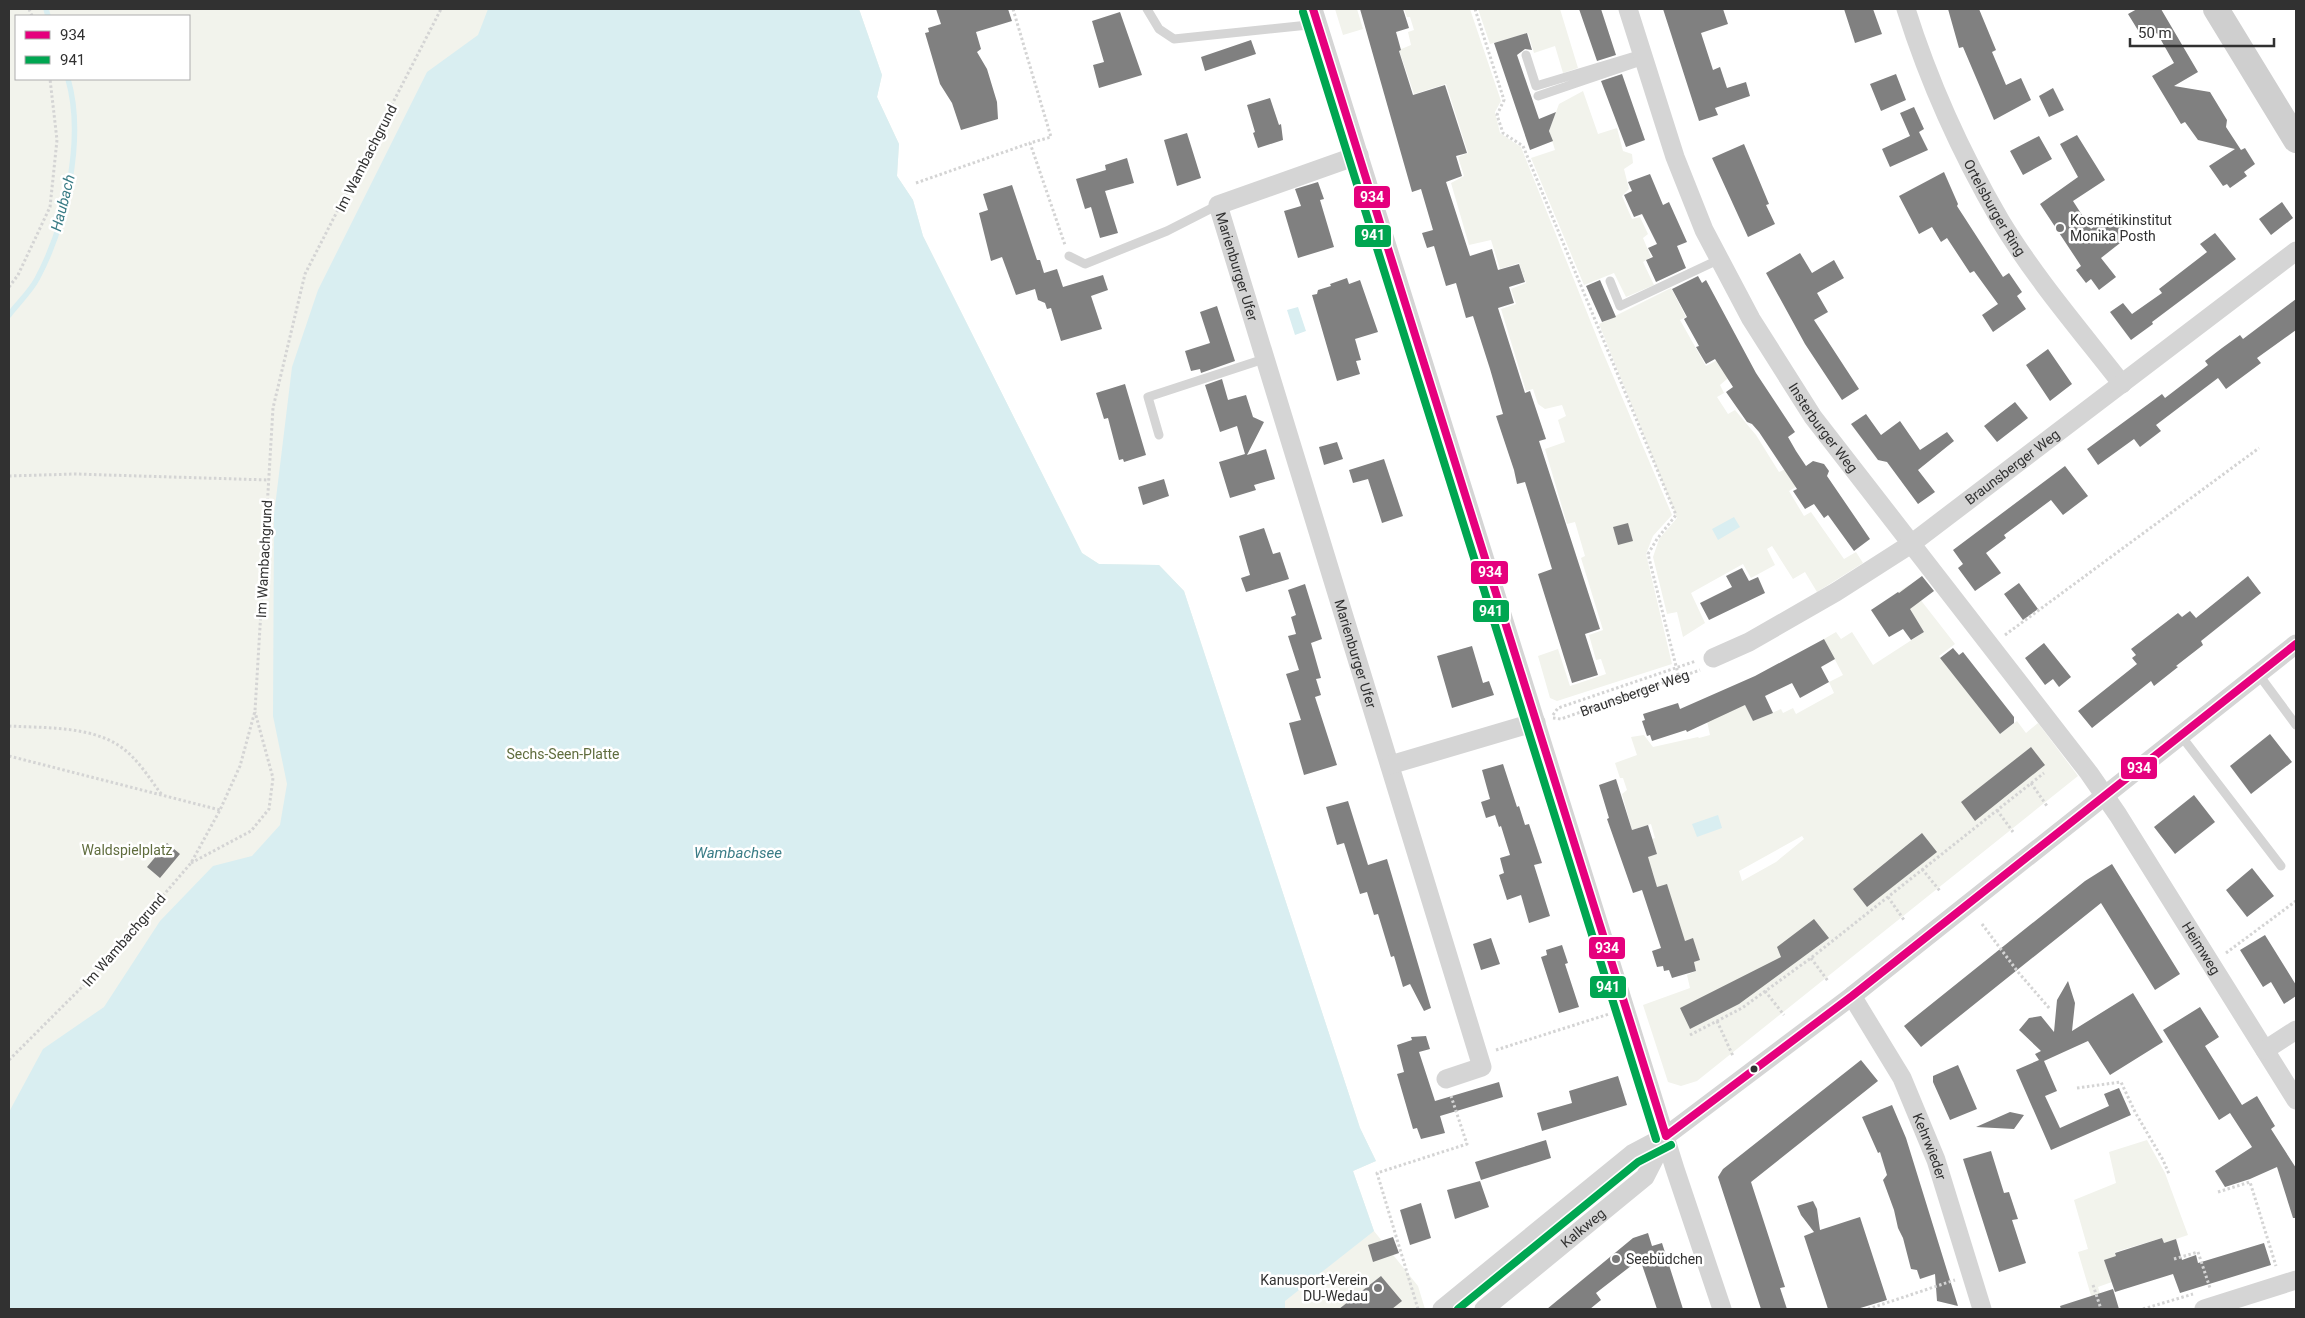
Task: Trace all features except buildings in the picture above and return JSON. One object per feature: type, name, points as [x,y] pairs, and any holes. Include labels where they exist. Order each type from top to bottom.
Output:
[{"type":"main road","points":[[2216,9],[2296,140]]},
{"type":"street","name":"Insterburger Weg","points":[[1628,9],[1675,157],[1704,230],[1751,319],[1813,417],[2089,772],[2105,798]]},
{"type":"street","name":"Ortelsburger Ring","points":[[1906,9],[1937,96],[1962,149],[2000,220],[2038,276],[2122,384]]},
{"type":"street","points":[[1316,16],[1536,722],[1722,1309]]},
{"type":"street","name":"Marienburger Ufer","points":[[1359,156],[1218,205],[1479,1055]]},
{"type":"street","name":"Braunsberger Weg","points":[[1713,658],[1749,642],[1836,592],[1910,544],[2296,251]]},
{"type":"street","name":"Kalkweg","points":[[1442,1309],[1632,1154],[1666,1136],[1852,996],[2182,737],[2296,644]]},
{"type":"street","points":[[1390,765],[1536,722]]},
{"type":"street","name":"Heimweg","points":[[2105,798],[2296,1100]]},
{"type":"street","name":"Kehrwieder","points":[[1852,996],[1902,1078],[1936,1160],[1982,1309]]},
{"type":"street","points":[[2265,1050],[2296,1030]]},
{"type":"street","points":[[1446,1079],[1482,1067],[1479,1055]]},
{"type":"street","name":"Kalkweg","points":[[1484,1309],[1646,1177],[1666,1136]]},
{"type":"street","points":[[2210,1301],[2289,1282]]},
{"type":"lane","points":[[1147,9],[1159,29],[1174,38],[1316,16]]},
{"type":"lane","points":[[1526,55],[1536,86],[1643,57]]},
{"type":"lane","points":[[1538,96],[1643,57]]},
{"type":"lane","name":"Marienburger Ufer","points":[[1069,256],[1086,264],[1167,231],[1218,205]]},
{"type":"lane","points":[[1610,281],[1620,306],[1720,260]]},
{"type":"lane","points":[[1159,435],[1148,397],[1264,359]]},
{"type":"lane","points":[[2259,675],[2296,725]]},
{"type":"lane","points":[[2182,737],[2281,866]]},
{"type":"path","name":"Im Wambachgrund","points":[[9,1060],[100,970],[191,863],[220,810],[240,766],[255,711],[273,408],[305,274],[441,9]]},
{"type":"path","points":[[916,183],[1052,137],[1014,9]]},
{"type":"path","points":[[1475,9],[1504,100],[1497,114],[1503,133],[1523,146],[1676,515],[1648,554],[1679,678]]},
{"type":"path","points":[[9,287],[18,275],[50,207],[57,140],[50,80]]},
{"type":"path","points":[[1030,143],[1069,256]]},
{"type":"path","points":[[1990,646],[2259,448]]},
{"type":"path","points":[[9,476],[76,474],[269,480]]},
{"type":"path","name":"Braunsberger Weg","points":[[1704,658],[1713,658],[1707,667],[1679,678],[1561,719],[1551,718],[1558,708],[1677,669],[1704,658]]},
{"type":"path","points":[[191,863],[251,831],[269,808],[273,778],[255,711]]},
{"type":"path","points":[[9,726],[89,733],[119,746],[139,764],[162,795]]},
{"type":"path","points":[[9,756],[220,810]]},
{"type":"path","points":[[1690,1035],[1742,1008],[1811,958],[2044,772]]},
{"type":"path","points":[[2031,783],[2047,806]]},
{"type":"path","points":[[1997,810],[2014,832]]},
{"type":"path","points":[[1922,869],[1940,891]]},
{"type":"path","points":[[1888,896],[1904,920]]},
{"type":"path","points":[[2211,964],[2296,901]]},
{"type":"path","points":[[1982,924],[2018,972],[2050,1009]]},
{"type":"path","points":[[1811,958],[1828,981]]},
{"type":"path","points":[[1765,991],[1784,1015]]},
{"type":"path","points":[[1479,1055],[1626,1008]]},
{"type":"path","points":[[1717,1021],[1733,1056]]},
{"type":"path","points":[[1418,1309],[1377,1173],[1467,1144],[1446,1079]]},
{"type":"path","points":[[2077,1088],[2121,1082],[2169,1174]]},
{"type":"path","points":[[2218,1192],[2250,1182],[2289,1282]]},
{"type":"path","points":[[2143,1309],[2210,1301],[2198,1252],[2174,1259]]},
{"type":"path","points":[[1868,1309],[1971,1274]]},
{"type":"path","points":[[2093,1285],[2100,1309]]},
{"type":"green space","name":"Wambachsee","points":[[9,9],[859,9],[882,75],[877,97],[899,144],[897,176],[913,200],[923,236],[1082,553],[1099,564],[1159,565],[1184,591],[1360,1128],[1376,1161],[1353,1171],[1374,1231],[1418,1286],[1425,1309],[9,1309]]},
{"type":"green space","points":[[1335,9],[1357,9],[1363,29],[1343,35]]},
{"type":"green space","points":[[1404,9],[1470,9],[1501,101],[1495,112],[1500,133],[1521,147],[1602,350],[1672,515],[1653,536],[1646,554],[1672,664],[1557,701],[1550,698],[1538,656],[1558,649],[1570,686],[1606,674],[1601,659],[1596,660],[1589,635],[1603,630],[1581,558],[1585,556],[1575,522],[1567,524],[1545,449],[1565,442],[1558,420],[1566,416],[1562,405],[1545,409],[1538,404],[1533,389],[1526,391],[1501,309],[1516,304],[1511,289],[1526,283],[1519,263],[1500,269],[1491,240],[1469,245],[1451,183],[1464,176],[1458,157],[1468,153],[1446,84],[1414,94],[1399,50],[1411,45],[1408,32],[1414,30],[1410,17],[1407,17]]},
{"type":"green space","points":[[1478,9],[1560,9],[1578,68],[1563,73],[1555,46],[1534,53],[1528,33],[1490,44]]},
{"type":"green space","points":[[1583,91],[1598,134],[1617,128],[1623,151],[1632,154],[1633,163],[1624,169],[1629,189],[1622,196],[1632,219],[1640,217],[1648,234],[1643,238],[1651,257],[1643,262],[1654,285],[1626,297],[1614,273],[1584,285],[1531,158],[1555,150],[1549,131],[1559,104]]},
{"type":"green space","points":[[1671,288],[1686,317],[1680,320],[1706,366],[1723,357],[1734,373],[1720,385],[1724,393],[1717,397],[1728,414],[1735,410],[1756,435],[1779,472],[1788,468],[1799,485],[1789,491],[1804,516],[1811,512],[1844,559],[1856,552],[1863,563],[1817,592],[1805,572],[1793,579],[1772,546],[1767,549],[1775,565],[1751,578],[1743,564],[1691,593],[1705,623],[1683,637],[1677,612],[1667,614],[1653,557],[1659,539],[1677,518],[1599,324]]},
{"type":"green space","points":[[1909,585],[1955,644],[1939,656],[2000,734],[2017,721],[2026,733],[2038,723],[2078,776],[1697,1081],[1681,1086],[1668,1082],[1643,1005],[1690,988],[1687,975],[1696,971],[1694,962],[1700,960],[1693,939],[1683,942],[1659,896],[1653,873],[1645,858],[1657,854],[1652,839],[1655,838],[1651,824],[1632,830],[1622,794],[1627,790],[1623,778],[1620,778],[1615,763],[1637,755],[1631,737],[1644,735],[1653,747],[1699,738],[1710,735],[1707,721],[1745,705],[1753,721],[1781,709],[1783,713],[1793,708],[1796,714],[1834,693],[1829,682],[1843,675],[1824,639],[1836,632],[1841,639],[1852,632],[1873,665],[1924,632],[1898,592]],"holes":[[[1802,836],[1804,839],[1776,862],[1742,881],[1739,871]]]},
{"type":"green space","points":[[2147,1140],[2165,1173],[2188,1235],[2164,1243],[2162,1238],[2115,1252],[2123,1278],[2098,1287],[2105,1309],[2095,1309],[2078,1252],[2088,1249],[2074,1200],[2116,1183],[2109,1152]]},
{"type":"water","name":"Wambachsee","points":[[488,9],[859,9],[882,75],[877,97],[899,144],[897,176],[913,200],[923,236],[1082,553],[1099,564],[1159,565],[1184,591],[1360,1128],[1376,1161],[1353,1171],[1374,1231],[1285,1301],[1285,1309],[9,1309],[9,1112],[43,1049],[104,1007],[160,921],[213,866],[252,856],[280,825],[287,784],[273,716],[274,515],[292,367],[318,290],[427,72],[478,35]]},
{"type":"water","points":[[1298,307],[1306,331],[1295,335],[1287,310]]},
{"type":"water","points":[[1734,517],[1740,527],[1718,540],[1712,529]]},
{"type":"water","points":[[1718,815],[1722,828],[1697,837],[1692,824]]},
{"type":"waterway","name":"Haubach","points":[[46,9],[48,15]]},
{"type":"waterway","name":"Haubach","points":[[9,315],[37,279],[47,257],[64,208],[70,181],[74,128],[73,102],[68,80]]},
{"type":"transit line","name":"934","points":[[1313,9],[1666,1136]]},
{"type":"transit line","name":"941","points":[[1303,12],[1656,1139]]},
{"type":"transit line","name":"934","points":[[1666,1136],[1852,996],[2296,644]]},
{"type":"transit line","name":"941","points":[[1458,1309],[1638,1162],[1671,1145]]},
{"type":"place","name":"Kosmetikinstitut Monika Posth","points":[[2060,228]]},
{"type":"place","name":"Seebüdchen","points":[[1616,1259]]},
{"type":"place","name":"Kanusport-Verein DU-Wedau","points":[[1378,1288]]},
{"type":"park label","name":"Sechs-Seen-Platte","points":[[563,754]]},
{"type":"park label","name":"Waldspielplatz","points":[[127,850]]}]
